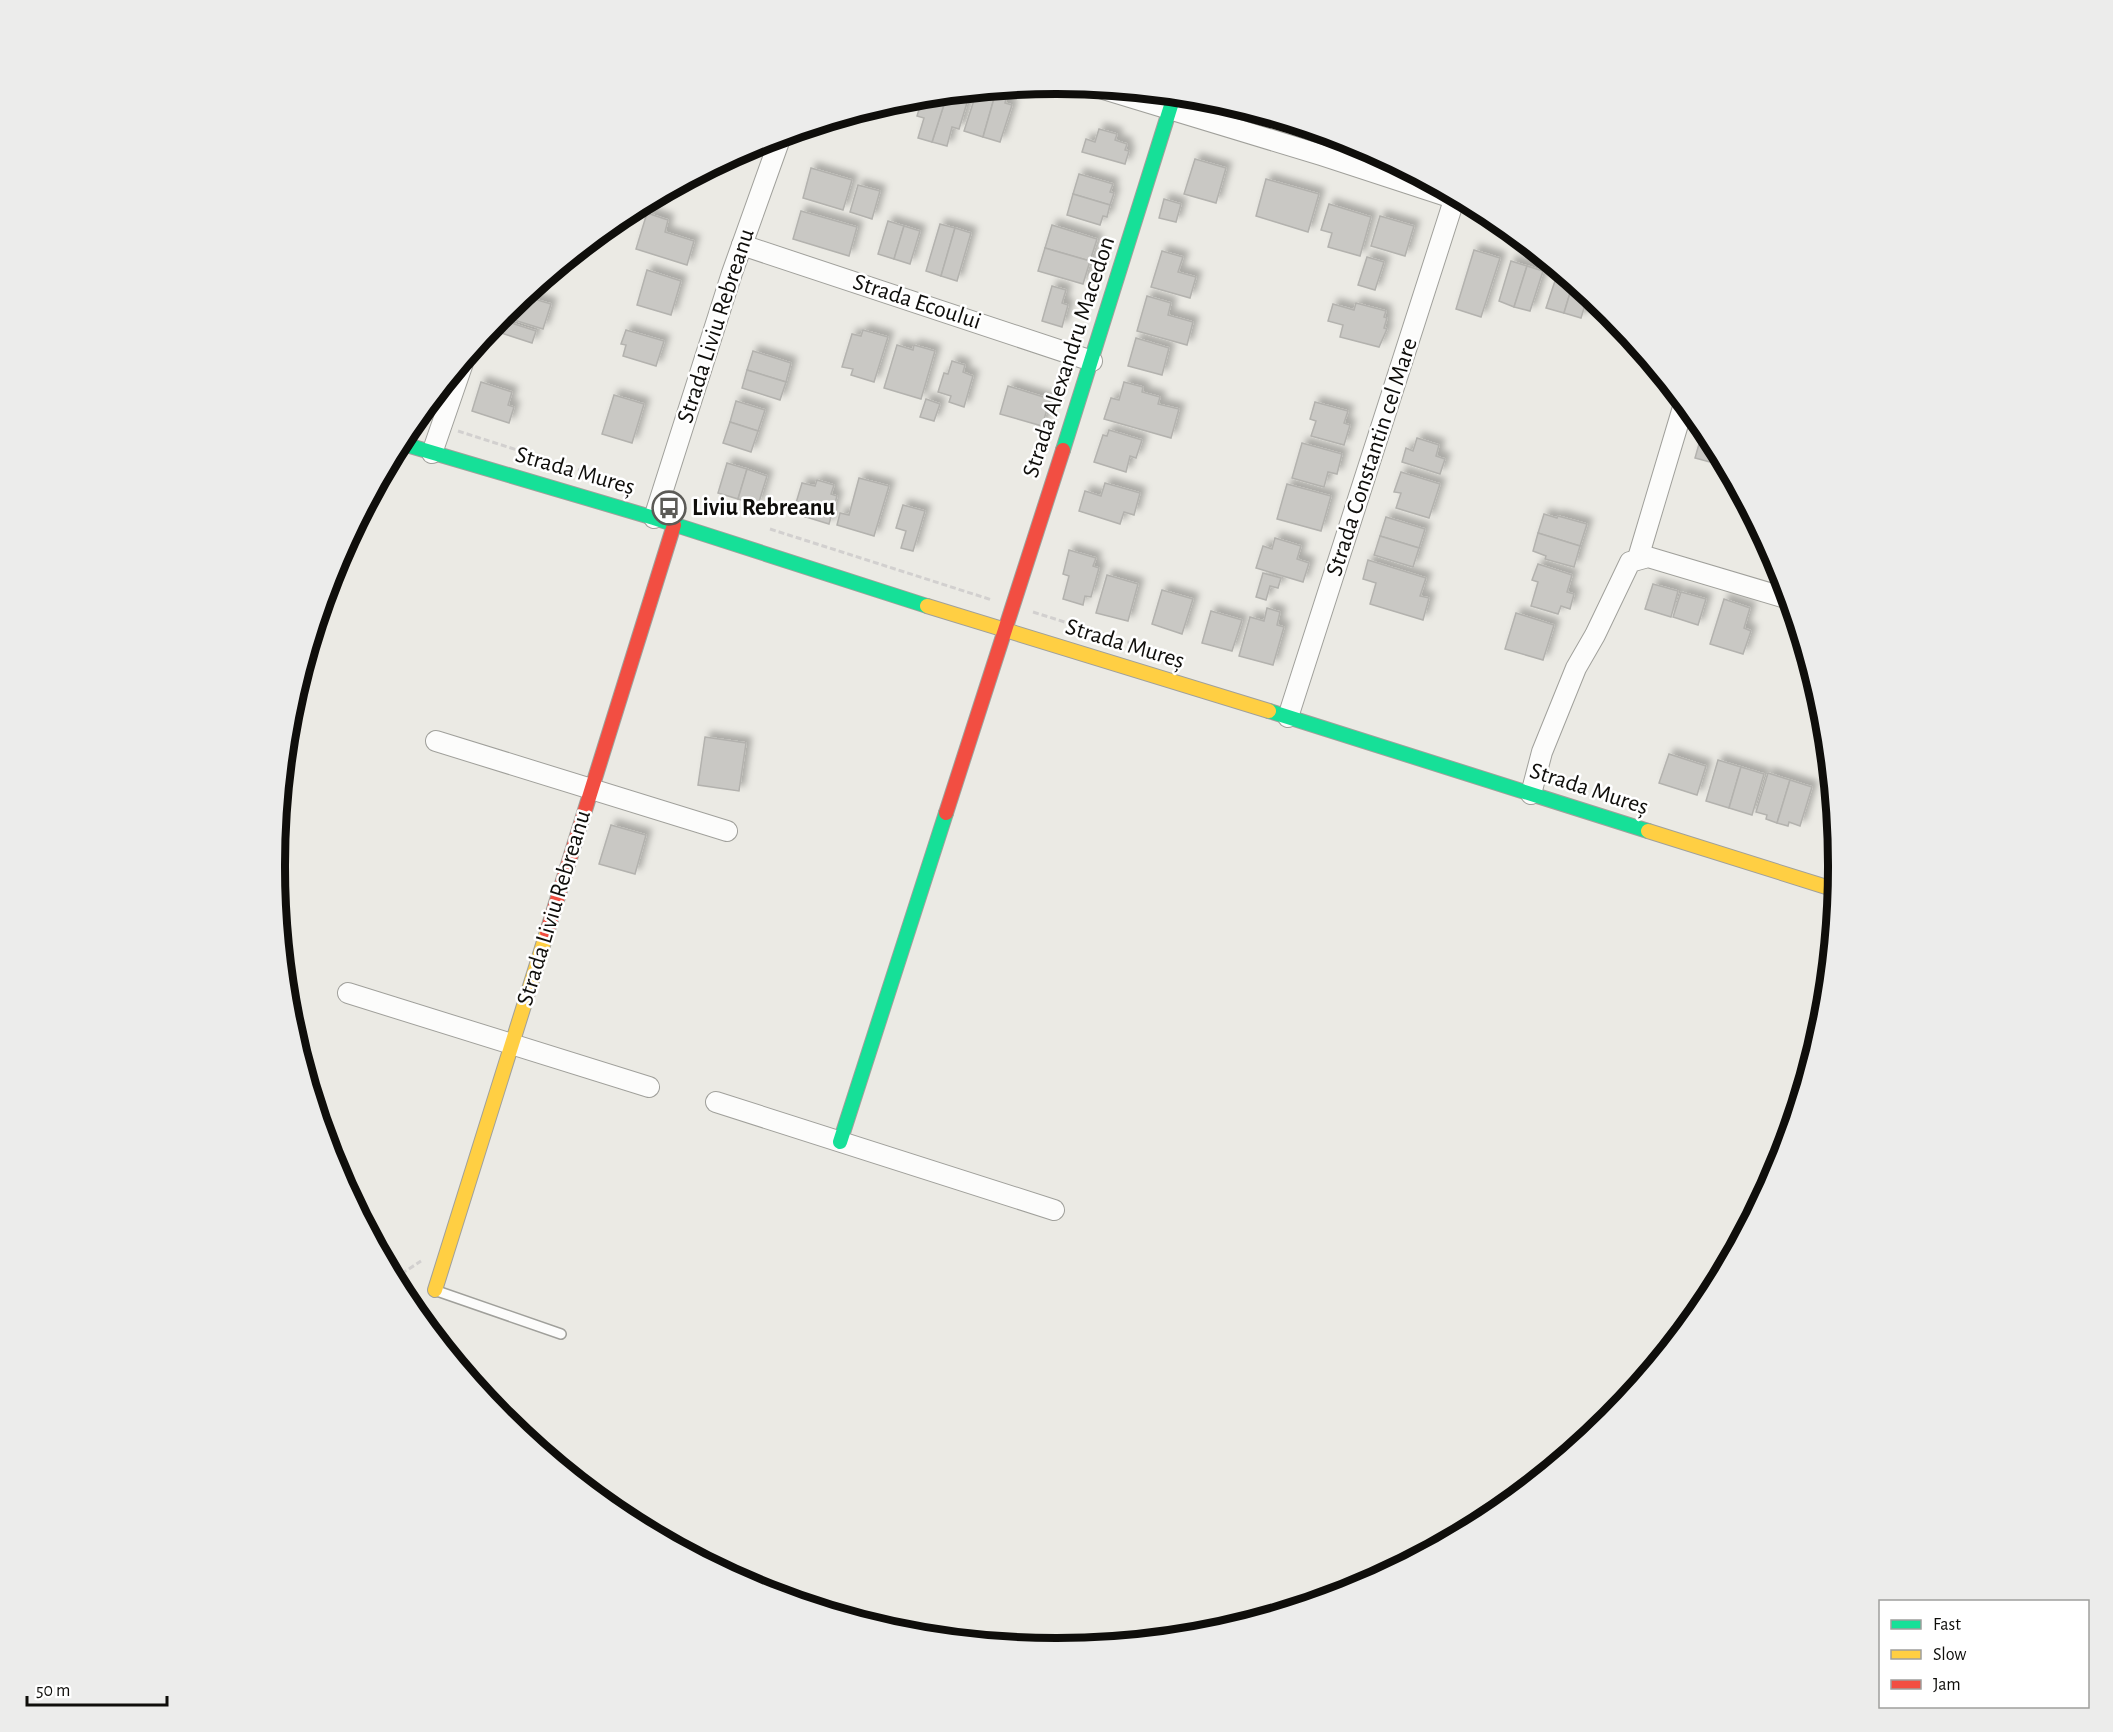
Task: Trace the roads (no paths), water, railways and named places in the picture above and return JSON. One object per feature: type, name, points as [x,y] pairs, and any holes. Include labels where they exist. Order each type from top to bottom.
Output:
[{"type":"street","name":"Strada Alexandru Macedon","points":[[840,1142],[1092,361],[1172,103]]},
{"type":"street","points":[[1180,105],[1421,186]]},
{"type":"street","name":"Strada Liviu Rebreanu","points":[[654,518],[742,245],[777,147]]},
{"type":"street","name":"Strada Constantin cel Mare","points":[[1288,717],[1456,207]]},
{"type":"street","name":"Strada Ecoului","points":[[742,245],[1092,361]]},
{"type":"street","points":[[432,453],[456,382]]},
{"type":"street","points":[[1638,558],[1681,413]]},
{"type":"street","name":"Strada Mureș","points":[[409,446],[654,518],[1004,631],[1288,717],[1827,887]]},
{"type":"street","name":"Strada Liviu Rebreanu","points":[[435,1290],[674,525]]},
{"type":"street","points":[[1531,794],[1542,752],[1575,668],[1595,635],[1630,562],[1648,557],[1779,596]]},
{"type":"street","points":[[436,741],[728,831]]},
{"type":"street","points":[[348,993],[649,1087]]},
{"type":"street","points":[[716,1102],[1054,1210]]},
{"type":"lane","points":[[435,1290],[561,1334]]},
{"type":"place","name":"Liviu Rebreanu","points":[[669,508]]}]
